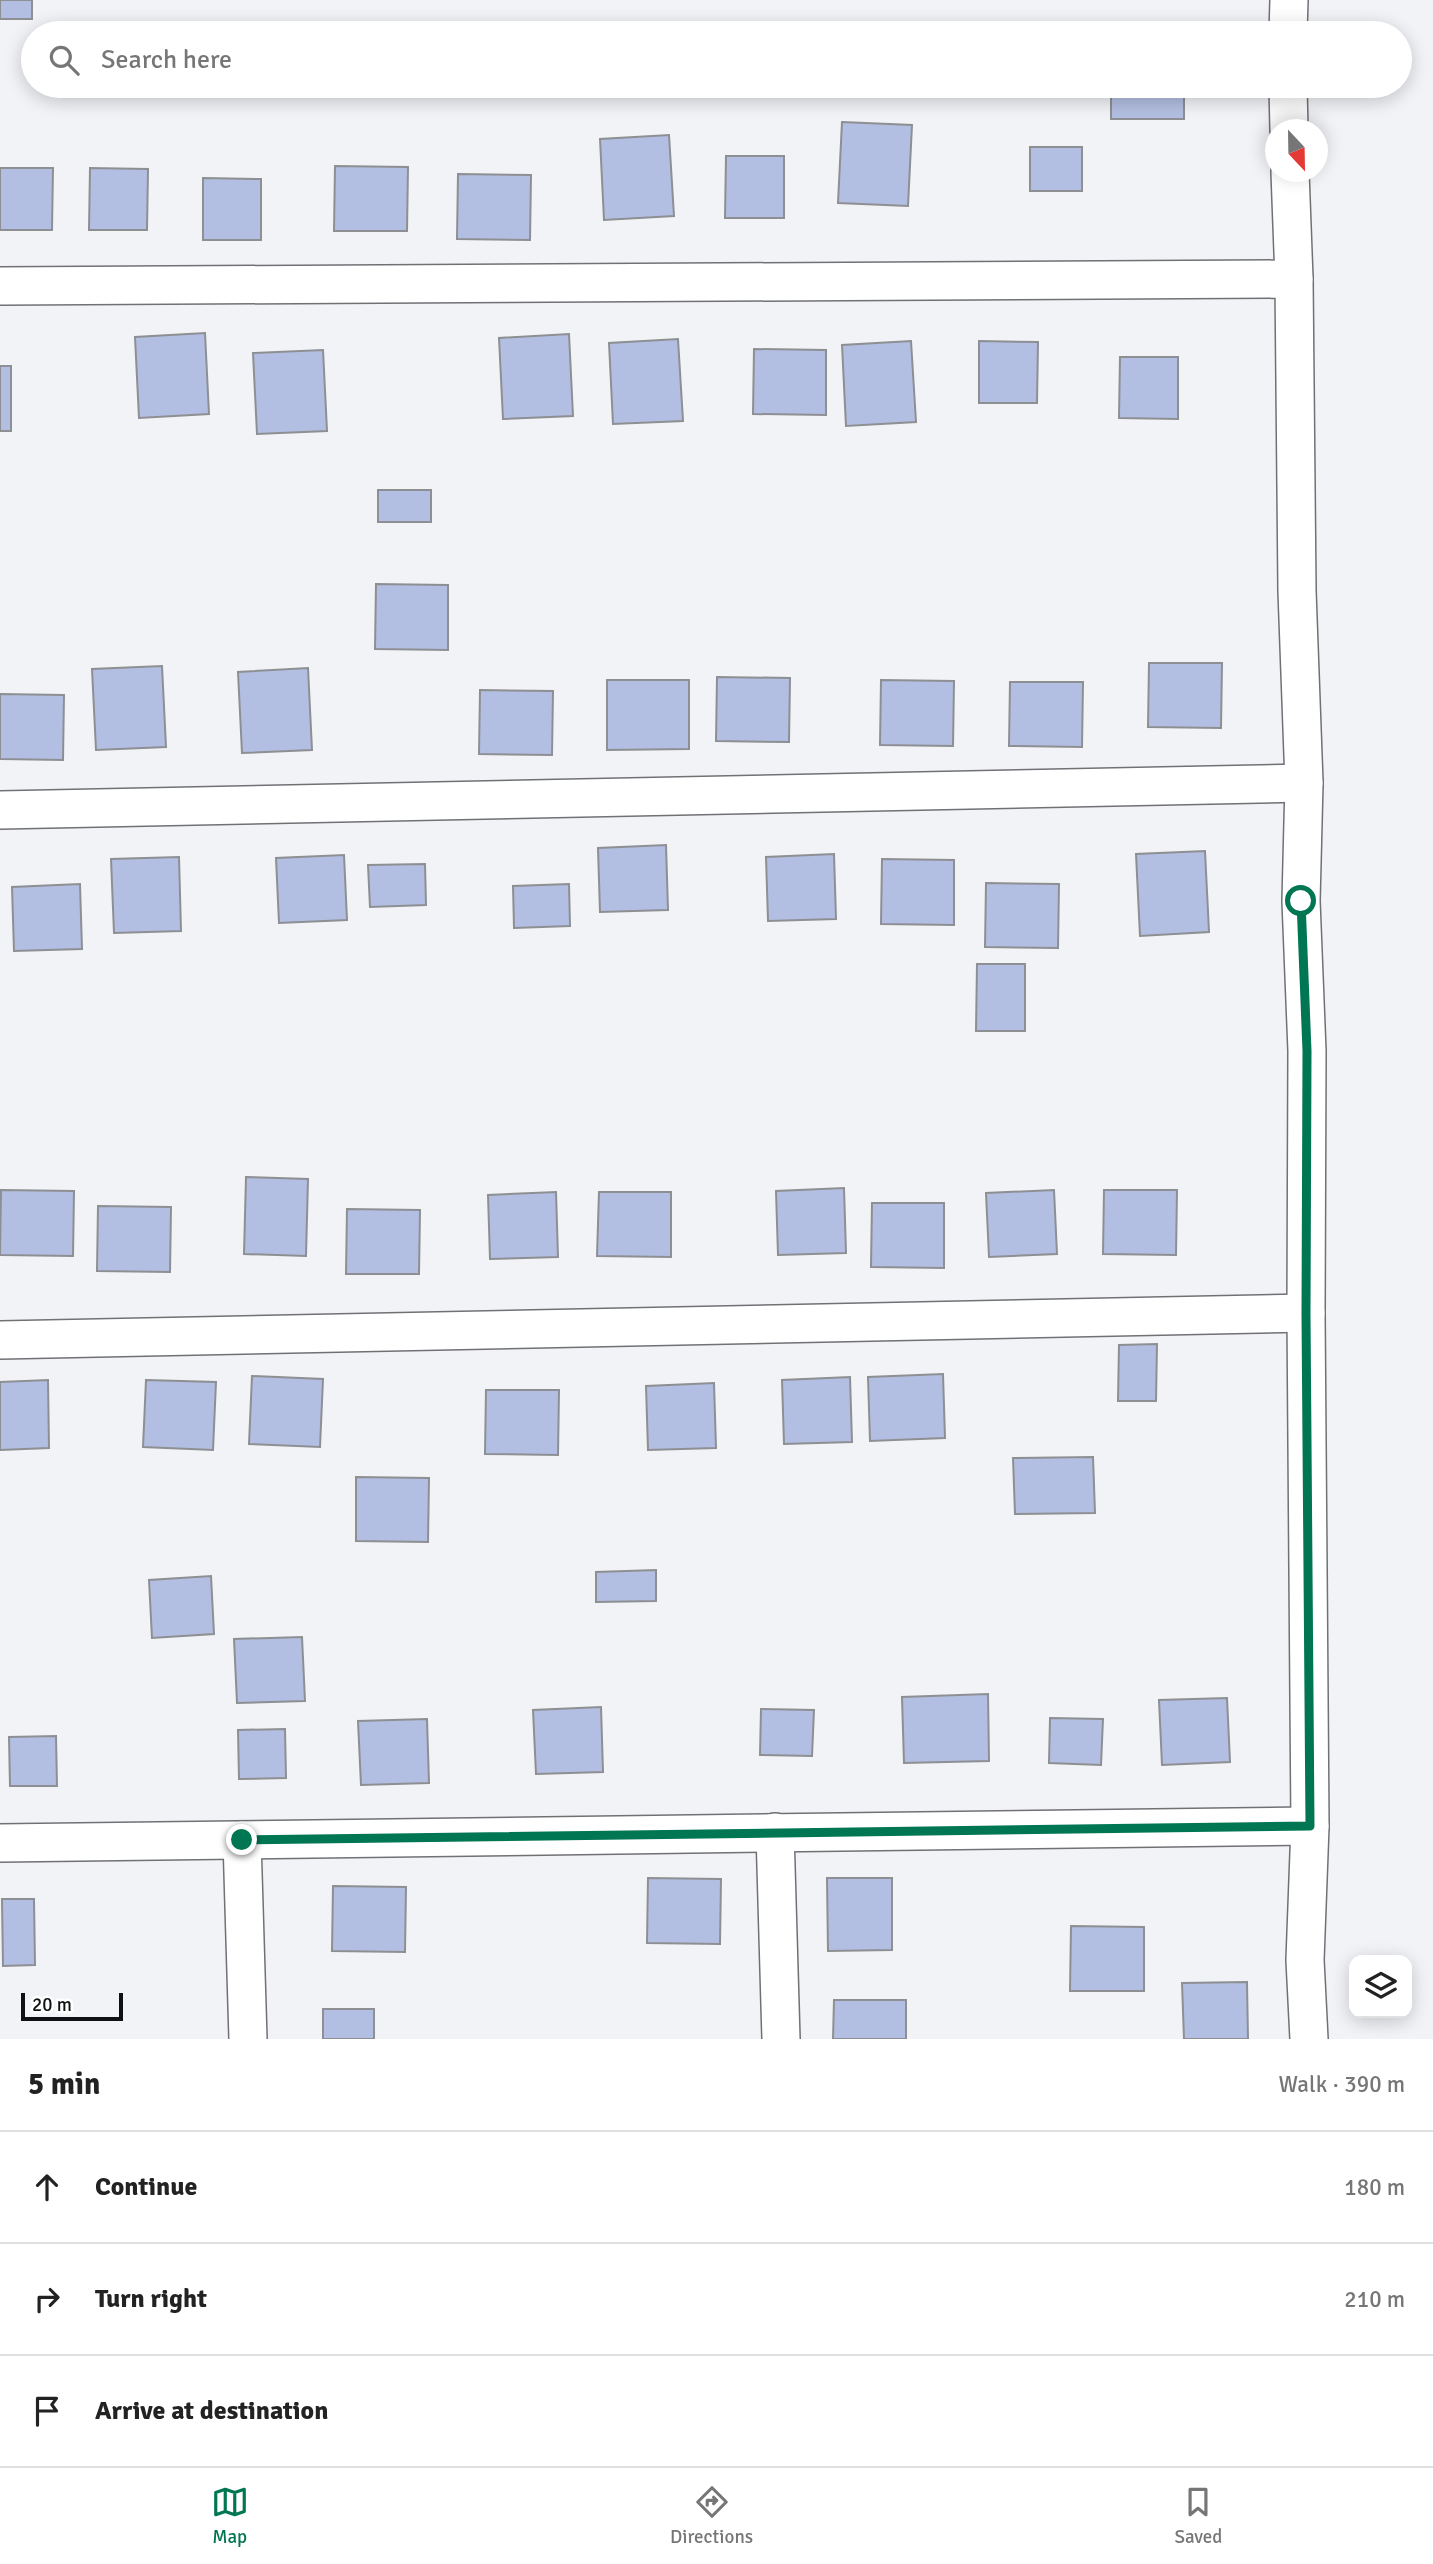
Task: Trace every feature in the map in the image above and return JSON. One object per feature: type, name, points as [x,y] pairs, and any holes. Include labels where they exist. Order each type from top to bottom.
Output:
[{"type":"street","points":[[1288,21],[1289,0]]},
{"type":"street","points":[[1288,98],[1289,119]]},
{"type":"street","points":[[1290,182],[1297,591],[1304,783],[1301,901],[1307,1051],[1310,1826],[1305,1960],[1309,2039]]},
{"type":"street","points":[[0,286],[1294,279]]},
{"type":"street","points":[[0,810],[1304,783]]},
{"type":"street","points":[[0,1340],[1306,1314]]},
{"type":"street","points":[[0,1843],[1310,1826]]},
{"type":"street","points":[[775,1832],[780,2039]]},
{"type":"street","points":[[242,1840],[248,2039]]},
{"type":"building","points":[[0,0],[32,0],[32,19],[0,19]]},
{"type":"building","points":[[1111,98],[1184,98],[1184,119],[1111,119]]},
{"type":"building","points":[[842,122],[912,125],[908,206],[838,203]]},
{"type":"building","points":[[669,135],[674,216],[604,220],[600,139]]},
{"type":"building","points":[[1030,147],[1082,147],[1082,191],[1030,191]]},
{"type":"building","points":[[726,156],[784,156],[784,218],[725,218]]},
{"type":"building","points":[[335,166],[408,167],[407,231],[334,231]]},
{"type":"building","points":[[0,168],[53,168],[52,230],[0,230]]},
{"type":"building","points":[[90,168],[148,169],[147,230],[89,230]]},
{"type":"building","points":[[458,174],[531,175],[530,240],[457,239]]},
{"type":"building","points":[[203,178],[261,179],[261,240],[203,240]]},
{"type":"building","points":[[205,333],[209,414],[139,418],[135,337]]},
{"type":"building","points":[[569,334],[573,416],[503,419],[499,338]]},
{"type":"building","points":[[678,339],[683,421],[613,424],[609,343]]},
{"type":"building","points":[[911,341],[916,422],[846,426],[842,345]]},
{"type":"building","points":[[979,341],[1038,342],[1037,403],[979,403]]},
{"type":"building","points":[[754,349],[826,350],[826,415],[753,414]]},
{"type":"building","points":[[323,350],[327,431],[257,434],[253,353]]},
{"type":"building","points":[[1120,357],[1178,357],[1178,419],[1119,418]]},
{"type":"building","points":[[0,366],[11,366],[11,431],[0,431]]},
{"type":"building","points":[[378,490],[431,490],[431,522],[378,522]]},
{"type":"building","points":[[376,584],[448,585],[448,650],[375,649]]},
{"type":"building","points":[[1149,663],[1222,663],[1221,728],[1148,727]]},
{"type":"building","points":[[162,666],[166,747],[96,750],[92,669]]},
{"type":"building","points":[[308,668],[312,750],[242,753],[238,672]]},
{"type":"building","points":[[717,677],[790,678],[789,742],[716,741]]},
{"type":"building","points":[[607,680],[689,680],[689,749],[607,750]]},
{"type":"building","points":[[881,680],[954,681],[953,746],[880,745]]},
{"type":"building","points":[[1010,682],[1083,682],[1082,747],[1009,746]]},
{"type":"building","points":[[480,690],[553,691],[552,755],[479,754]]},
{"type":"building","points":[[0,694],[64,695],[63,760],[0,759]]},
{"type":"building","points":[[666,845],[668,910],[600,912],[598,848]]},
{"type":"building","points":[[1205,851],[1209,932],[1140,936],[1136,854]]},
{"type":"building","points":[[834,854],[836,919],[768,921],[766,857]]},
{"type":"building","points":[[344,855],[347,920],[279,923],[276,858]]},
{"type":"building","points":[[179,857],[181,931],[114,933],[111,859]]},
{"type":"building","points":[[882,859],[954,860],[954,925],[881,924]]},
{"type":"building","points":[[425,864],[426,905],[370,907],[368,865]]},
{"type":"building","points":[[986,883],[1059,884],[1058,948],[985,947]]},
{"type":"building","points":[[80,884],[82,949],[14,951],[12,887]]},
{"type":"building","points":[[569,884],[570,926],[514,928],[513,886]]},
{"type":"building","points":[[977,964],[1025,964],[1025,1031],[976,1031]]},
{"type":"building","points":[[246,1177],[308,1179],[306,1256],[244,1254]]},
{"type":"building","points":[[844,1188],[846,1253],[778,1255],[776,1191]]},
{"type":"building","points":[[1,1190],[74,1191],[73,1256],[0,1255]]},
{"type":"building","points":[[1054,1190],[1057,1254],[989,1257],[986,1193]]},
{"type":"building","points":[[1104,1190],[1177,1190],[1176,1255],[1103,1254]]},
{"type":"building","points":[[556,1192],[558,1257],[490,1259],[488,1195]]},
{"type":"building","points":[[599,1192],[671,1192],[671,1257],[597,1256]]},
{"type":"building","points":[[872,1203],[944,1203],[944,1268],[871,1267]]},
{"type":"building","points":[[98,1206],[171,1207],[170,1272],[97,1271]]},
{"type":"building","points":[[347,1209],[420,1210],[419,1274],[346,1274]]},
{"type":"building","points":[[1157,1344],[1156,1401],[1118,1401],[1119,1345]]},
{"type":"building","points":[[943,1374],[945,1438],[870,1441],[868,1377]]},
{"type":"building","points":[[252,1376],[323,1379],[320,1447],[249,1444]]},
{"type":"building","points":[[850,1377],[852,1442],[784,1444],[782,1380]]},
{"type":"building","points":[[48,1380],[49,1448],[0,1450],[0,1382]]},
{"type":"building","points":[[146,1380],[216,1382],[213,1450],[143,1447]]},
{"type":"building","points":[[714,1383],[716,1448],[648,1450],[646,1386]]},
{"type":"building","points":[[486,1390],[559,1390],[558,1455],[485,1454]]},
{"type":"building","points":[[1093,1457],[1095,1513],[1015,1514],[1013,1458]]},
{"type":"building","points":[[356,1477],[429,1478],[428,1542],[356,1541]]},
{"type":"building","points":[[656,1570],[656,1601],[596,1602],[596,1572]]},
{"type":"building","points":[[211,1576],[214,1634],[152,1638],[149,1580]]},
{"type":"building","points":[[302,1637],[305,1701],[237,1703],[234,1639]]},
{"type":"building","points":[[988,1694],[989,1761],[904,1763],[902,1697]]},
{"type":"building","points":[[1227,1698],[1230,1762],[1162,1765],[1159,1700]]},
{"type":"building","points":[[601,1707],[603,1772],[536,1774],[533,1710]]},
{"type":"building","points":[[761,1709],[814,1710],[812,1756],[760,1755]]},
{"type":"building","points":[[1050,1718],[1103,1719],[1101,1765],[1049,1763]]},
{"type":"building","points":[[427,1719],[429,1783],[361,1785],[358,1721]]},
{"type":"building","points":[[285,1729],[286,1778],[239,1779],[238,1730]]},
{"type":"building","points":[[56,1736],[57,1786],[10,1786],[9,1737]]},
{"type":"building","points":[[648,1878],[721,1879],[720,1944],[647,1943]]},
{"type":"building","points":[[827,1878],[892,1878],[892,1950],[828,1951]]},
{"type":"building","points":[[333,1886],[406,1887],[405,1952],[332,1951]]},
{"type":"building","points":[[2,1899],[34,1899],[35,1965],[3,1966]]},
{"type":"building","points":[[1071,1926],[1144,1927],[1144,1991],[1070,1991]]},
{"type":"building","points":[[1247,1982],[1248,2039],[1184,2039],[1182,1983]]},
{"type":"building","points":[[834,2000],[906,2000],[906,2039],[833,2039]]},
{"type":"building","points":[[323,2009],[374,2009],[374,2039],[323,2039]]},
{"type":"route","points":[[242,1840],[1310,1826],[1307,1051],[1301,901]]}]
